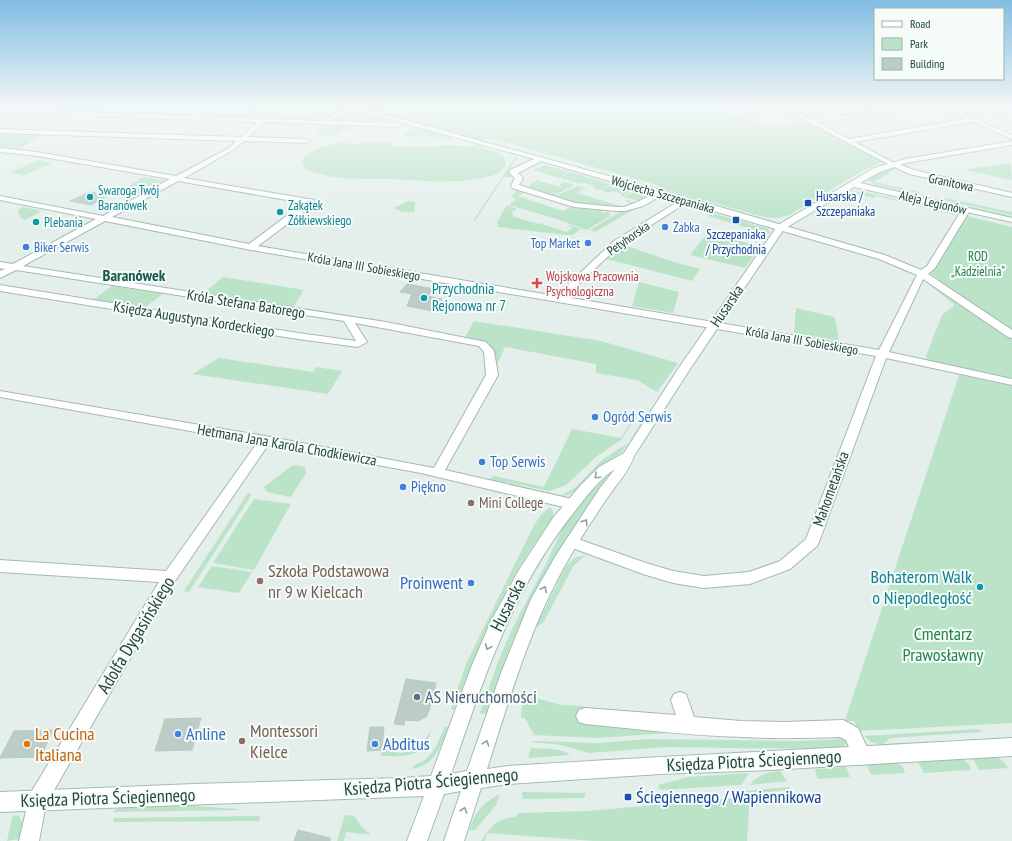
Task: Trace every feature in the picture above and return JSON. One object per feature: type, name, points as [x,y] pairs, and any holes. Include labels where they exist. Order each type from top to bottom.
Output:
[{"type":"street","points":[[0,275],[232,147]]},
{"type":"street","name":"Wojciecha Szczepaniaka","points":[[499,147],[882,257],[922,274],[1012,335]]},
{"type":"street","name":"Granitowa","points":[[861,147],[892,164],[918,174],[1012,195]]},
{"type":"street","name":"Husarska","points":[[454,841],[509,673],[546,585],[605,491],[624,467],[628,456],[714,325],[781,227],[879,169],[892,164],[988,147]]},
{"type":"street","points":[[0,150],[37,154],[311,202],[251,247]]},
{"type":"street","points":[[541,159],[513,172],[519,178],[515,186],[574,205],[616,209],[640,204],[661,193]]},
{"type":"street","name":"Aleja Legionów","points":[[853,184],[1012,220]]},
{"type":"street","name":"Króla Jana III Sobieskiego","points":[[0,198],[251,247],[883,354],[1012,382]]},
{"type":"street","name":"Petyhorska","points":[[558,299],[617,243],[686,200]]},
{"type":"street","name":"Mahometańska","points":[[572,542],[673,577],[704,582],[750,578],[785,565],[812,542],[879,360],[922,274],[930,268],[966,210]]},
{"type":"street","name":"Króla Stefana Batorego","points":[[0,265],[348,320],[482,344],[489,351],[489,361],[493,370],[492,375],[437,473]]},
{"type":"street","name":"Księdza Augustyna Kordeckiego","points":[[0,288],[298,336],[358,344],[362,342],[348,320]]},
{"type":"street","name":"Hetmana Jana Karola Chodkiewicza","points":[[0,394],[265,440],[437,473],[572,504]]},
{"type":"street","name":"Adolfa Dygasińskiego","points":[[29,841],[37,801],[170,577],[265,440]]},
{"type":"street","name":"Husarska","points":[[417,841],[480,665],[499,621],[524,574],[546,539],[585,489],[604,470],[628,456]]},
{"type":"street","points":[[0,566],[170,577]]},
{"type":"street","points":[[680,700],[688,725]]},
{"type":"street","name":"Księdza Piotra Ściegiennego","points":[[585,716],[688,725],[785,730],[843,728],[852,734],[862,756]]},
{"type":"street","name":"Księdza Piotra Ściegiennego","points":[[0,802],[401,788],[437,785],[508,775],[660,765],[862,756],[1012,747]]},
{"type":"green space","points":[[0,147],[21,147],[18,149]]},
{"type":"green space","points":[[321,147],[482,147],[501,154],[506,162],[502,170],[494,175],[465,180],[353,179],[324,175],[305,168],[302,162],[315,150]]},
{"type":"green space","points":[[523,147],[858,147],[884,161],[864,170],[789,215],[777,218],[764,217],[663,189],[657,185]]},
{"type":"green space","points":[[516,156],[518,157],[508,171],[510,172],[509,174],[515,178],[504,177],[475,221],[473,221]]},
{"type":"green space","points":[[38,160],[52,163],[24,175],[10,173]]},
{"type":"green space","points":[[1011,163],[1012,180],[965,170],[968,169]]},
{"type":"green space","points":[[545,165],[570,172],[559,178],[533,170]]},
{"type":"green space","points":[[895,167],[905,171],[897,168],[874,182],[920,192],[919,194],[874,184],[868,180],[883,171]]},
{"type":"green space","points":[[571,172],[610,184],[599,190],[593,188],[595,186],[560,178]]},
{"type":"green space","points":[[144,177],[165,181],[135,196],[116,193]]},
{"type":"green space","points":[[537,180],[559,187],[561,186],[559,185],[563,182],[557,180],[575,185],[551,197],[527,189]]},
{"type":"green space","points":[[612,184],[632,190],[622,197],[620,196],[623,194],[612,191],[609,193],[600,190]]},
{"type":"green space","points":[[875,185],[1012,216],[1012,218],[873,187]]},
{"type":"green space","points":[[577,186],[596,191],[584,188],[577,193],[624,207],[631,203],[625,201],[627,200],[635,203],[623,208],[573,204],[553,197]]},
{"type":"green space","points":[[517,190],[529,192],[518,196],[563,211],[572,206],[576,207],[573,210],[579,207],[597,212],[587,208],[598,210],[604,209],[601,212],[604,213],[608,211],[610,215],[608,215],[610,216],[587,230],[554,218],[509,205],[515,200],[512,196]]},
{"type":"green space","points":[[634,191],[653,196],[641,201],[623,197]]},
{"type":"green space","points":[[850,191],[869,193],[960,214],[955,215],[876,196],[874,198],[854,194],[846,197],[842,196]]},
{"type":"green space","points":[[945,198],[1012,212],[1012,215],[944,200]]},
{"type":"green space","points":[[409,201],[415,202],[414,212],[403,212],[393,208]]},
{"type":"green space","points":[[507,205],[517,209],[511,213],[514,214],[512,216],[566,232],[573,228],[568,226],[569,225],[581,229],[572,235],[568,235],[498,227],[497,222]]},
{"type":"green space","points":[[23,207],[42,211],[25,220],[21,219],[18,210]]},
{"type":"green space","points":[[638,207],[595,232],[590,230],[623,210]]},
{"type":"green space","points":[[712,213],[768,229],[770,233],[768,234],[708,216]]},
{"type":"green space","name":"ROD „Kadzielnia”","points":[[967,216],[1012,227],[1012,332],[930,274]]},
{"type":"green space","points":[[709,231],[760,247],[745,268],[690,255]]},
{"type":"green space","points":[[624,245],[677,263],[700,269],[692,281],[607,259]]},
{"type":"green space","points":[[223,277],[304,290],[291,310],[201,295]]},
{"type":"green space","points":[[639,282],[679,292],[673,313],[632,306]]},
{"type":"green space","points":[[927,283],[930,283],[1012,337],[1012,379],[927,360],[926,356],[942,315],[955,305]]},
{"type":"green space","points":[[112,286],[163,294],[144,308],[93,300]]},
{"type":"green space","points":[[796,308],[835,317],[839,341],[794,333]]},
{"type":"green space","points":[[474,321],[601,341],[678,363],[657,392],[637,380],[596,373],[596,364],[505,347],[497,365],[493,362],[493,350],[489,345],[481,341],[465,337]]},
{"type":"green space","points":[[219,358],[313,372],[316,367],[342,371],[328,394],[192,374]]},
{"type":"green space","name":"Cmentarz Prawosławny","points":[[959,375],[1012,386],[1012,723],[859,731],[854,721],[845,721]]},
{"type":"green space","points":[[636,415],[622,439],[596,457],[566,485],[549,491],[506,482],[505,484],[487,480],[494,476],[544,487],[572,429],[621,438]]},
{"type":"green space","points":[[644,418],[645,419],[622,452],[598,468],[574,492],[568,495],[560,496],[575,488],[602,460],[628,443]]},
{"type":"green space","points":[[620,464],[577,522],[551,563],[518,628],[486,714],[480,713],[498,662],[513,627],[546,564],[562,529],[591,492],[616,466]]},
{"type":"green space","points":[[293,465],[305,467],[306,473],[291,497],[267,492],[264,487]]},
{"type":"green space","points":[[248,493],[252,494],[189,592],[184,591]]},
{"type":"green space","points":[[254,499],[291,504],[254,570],[213,563]]},
{"type":"green space","points":[[550,507],[553,512],[553,518],[526,557],[503,597],[480,644],[454,710],[451,709],[466,664],[533,527],[540,516]]},
{"type":"green space","points":[[586,555],[574,565],[543,623],[536,627],[566,566],[576,557]]},
{"type":"green space","points":[[212,566],[252,572],[239,593],[198,587]]},
{"type":"green space","points":[[523,695],[562,705],[584,706],[583,721],[722,735],[671,733],[595,738],[534,735],[525,718],[521,718]]},
{"type":"green space","points":[[445,726],[448,727],[440,748],[436,754],[426,764],[411,769],[414,765],[425,760],[430,755],[438,743]]},
{"type":"green space","points":[[432,729],[424,746],[416,753],[401,756],[380,756],[382,751],[395,750],[399,753],[415,751],[420,747]]},
{"type":"green space","points":[[979,729],[982,732],[890,738],[882,745],[871,742],[864,736]]},
{"type":"green space","points":[[647,739],[799,741],[845,739],[846,742],[845,745],[839,748],[667,747],[589,753],[561,745],[532,742],[598,743]]},
{"type":"green space","points":[[531,748],[557,750],[566,752],[570,755],[531,758],[528,757]]},
{"type":"green space","points":[[997,757],[1005,763],[1008,768],[979,770],[973,759]]},
{"type":"green space","points":[[962,759],[968,763],[971,768],[970,770],[924,773],[918,762]]},
{"type":"green space","points":[[897,763],[903,767],[905,773],[871,775],[867,765]]},
{"type":"green space","points":[[846,767],[850,777],[818,779],[815,771],[816,769]]},
{"type":"green space","points":[[780,771],[787,781],[750,785],[763,775]]},
{"type":"green space","points":[[749,773],[741,785],[660,790],[658,785],[689,777]]},
{"type":"green space","points":[[789,787],[790,789],[750,795],[747,841],[594,841],[487,833],[485,841],[481,841],[488,831],[495,824],[503,819],[515,817],[519,813],[588,811],[735,798],[741,796],[744,791]]},
{"type":"green space","points":[[522,792],[586,793],[584,798],[523,799]]},
{"type":"green space","points":[[500,794],[496,805],[475,830],[469,831],[477,813],[484,804]]},
{"type":"green space","points":[[178,805],[238,810],[113,812],[119,807]]},
{"type":"green space","points":[[14,815],[19,816],[24,826],[22,836],[19,839],[7,841],[12,818]]},
{"type":"green space","points":[[345,815],[354,816],[363,828],[371,835],[346,832],[344,841],[337,841]]},
{"type":"green space","points":[[260,816],[259,821],[113,822],[114,818]]},
{"type":"building","name":"Swaroga Twój Baranówek","points":[[90,192],[109,195],[91,205],[70,201]]},
{"type":"building","name":"Przychodnia Rejonowa nr 7","points":[[407,284],[434,289],[427,296],[442,299],[433,311],[407,306],[412,294],[400,292]]},
{"type":"building","name":"AS Nieruchomości","points":[[406,679],[436,683],[429,711],[427,716],[418,721],[405,720],[404,725],[394,724]]},
{"type":"building","name":"Anline","points":[[201,718],[192,750],[155,751],[165,719]]},
{"type":"building","name":"Abditus","points":[[370,727],[384,727],[382,750],[367,751]]},
{"type":"building","name":"La Cucina Italiana","points":[[53,730],[41,757],[0,758],[14,731]]},
{"type":"building","points":[[298,830],[330,838],[330,841],[294,841]]},
{"type":"place","name":"Swaroga Twój Baranówek","points":[[90,197]]},
{"type":"place","name":"Husarska / Szczepaniaka","points":[[808,203]]},
{"type":"place","name":"Zakątek Żółkiewskiego","points":[[280,212]]},
{"type":"place","name":"Szczepaniaka / Przychodnia","points":[[736,220]]},
{"type":"place","name":"Plebania","points":[[36,222]]},
{"type":"place","name":"Żabka","points":[[665,227]]},
{"type":"place","name":"Top Market","points":[[588,243]]},
{"type":"place","name":"Biker Serwis","points":[[26,247]]},
{"type":"place","name":"Wojskowa Pracownia Psychologiczna","points":[[537,283]]},
{"type":"place","name":"Przychodnia Rejonowa nr 7","points":[[424,298]]},
{"type":"place","name":"Ogród Serwis","points":[[595,417]]},
{"type":"place","name":"Top Serwis","points":[[482,462]]},
{"type":"place","name":"Piękno","points":[[403,487]]},
{"type":"place","name":"Mini College","points":[[471,503]]},
{"type":"place","name":"Szkoła Podstawowa nr 9 w Kielcach","points":[[260,581]]},
{"type":"place","name":"Proinwent","points":[[471,583]]},
{"type":"place","name":"Bohaterom Walk o Niepodległość","points":[[980,587]]},
{"type":"place","name":"AS Nieruchomości","points":[[417,697]]},
{"type":"place","name":"Anline","points":[[178,734]]},
{"type":"place","name":"Montessori Kielce","points":[[242,741]]},
{"type":"place","name":"La Cucina Italiana","points":[[27,744]]},
{"type":"place","name":"Abditus","points":[[375,744]]},
{"type":"place","name":"Ściegiennego / Wapiennikowa","points":[[628,797]]},
{"type":"district","name":"Baranówek","points":[[134,275]]}]
